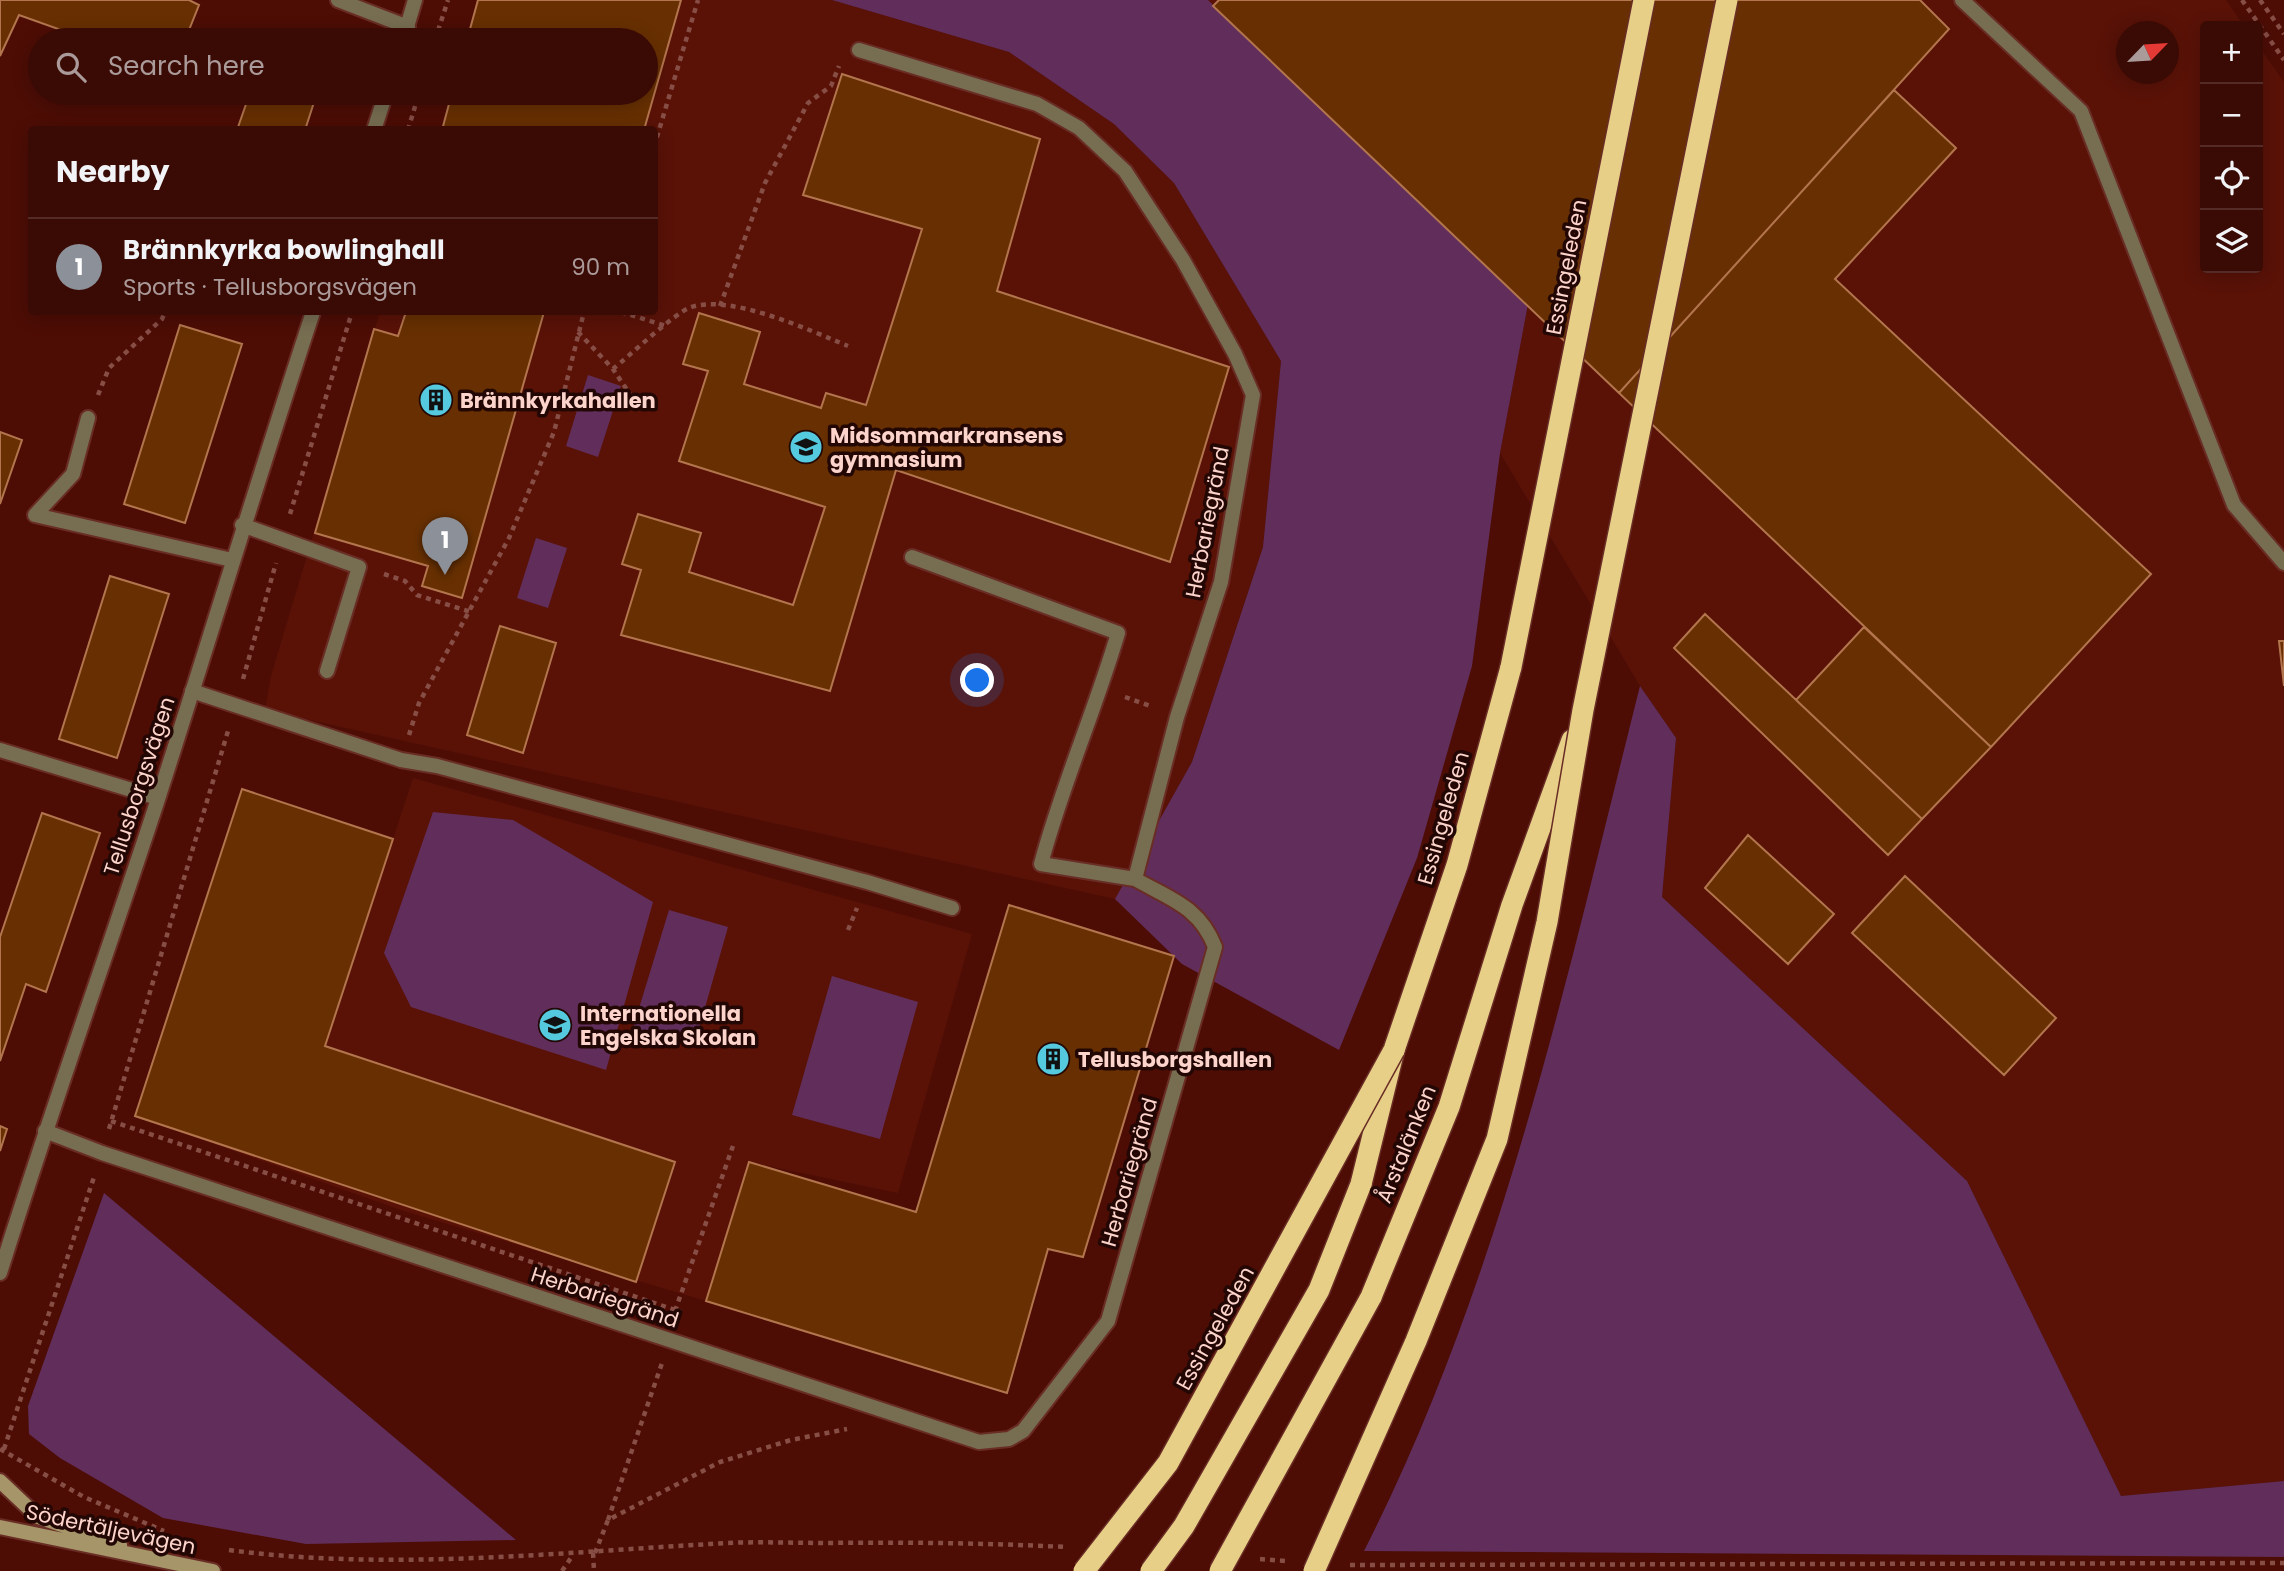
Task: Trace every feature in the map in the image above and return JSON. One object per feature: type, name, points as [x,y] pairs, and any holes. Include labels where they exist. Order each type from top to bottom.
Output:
[{"type":"highway","name":"Essingeleden","points":[[1084,1571],[1168,1463],[1394,1050],[1457,865],[1511,667],[1644,0]]},
{"type":"highway","points":[[1304,1566],[1416,1341],[1497,1139],[1547,922],[1583,710],[1727,0]]},
{"type":"highway","name":"Årstalänken","points":[[1220,1571],[1371,1297],[1449,1107],[1512,905],[1583,710]]},
{"type":"highway","name":"Årstalänken","points":[[1150,1571],[1184,1526],[1319,1290],[1361,1184],[1394,1050]]},
{"type":"main road","points":[[0,1481],[38,1517],[181,1566]]},
{"type":"main road","name":"Södertäljevägen","points":[[0,1527],[212,1571]]},
{"type":"street","points":[[338,0],[393,28]]},
{"type":"street","points":[[407,28],[415,0]]},
{"type":"street","points":[[1962,0],[2081,111],[2234,505],[2284,563]]},
{"type":"street","name":"Herbariegränd","points":[[45,1131],[102,1153],[979,1442],[1009,1439],[1023,1431],[1108,1321],[1214,947],[1207,927],[1195,912],[1135,879],[1177,717],[1221,582],[1253,396],[1235,354],[1168,237],[1125,171],[1079,128],[1037,104],[859,50]]},
{"type":"street","points":[[375,126],[382,105]]},
{"type":"street","name":"Tellusborgsvägen","points":[[0,1273],[45,1131],[158,798],[242,525],[312,315]]},
{"type":"street","points":[[88,418],[73,474],[35,515],[232,560]]},
{"type":"street","points":[[242,525],[359,567],[327,671]]},
{"type":"street","points":[[912,557],[1118,633],[1101,690],[1056,806],[1041,864],[1135,879]]},
{"type":"street","points":[[192,691],[401,760],[437,766],[867,882],[951,908]]},
{"type":"street","points":[[0,750],[158,798]]},
{"type":"path","points":[[439,28],[448,0]]},
{"type":"path","points":[[658,134],[698,0]]},
{"type":"path","points":[[2242,0],[2284,60]]},
{"type":"path","points":[[2260,0],[2284,34]]},
{"type":"path","points":[[720,306],[765,183],[808,103],[831,86],[845,49],[859,50]]},
{"type":"path","points":[[409,126],[415,105]]},
{"type":"path","points":[[613,369],[689,308],[720,306],[766,313],[848,346]]},
{"type":"path","points":[[88,418],[109,368],[164,315]]},
{"type":"path","points":[[169,1533],[84,1497],[2,1449],[102,1153],[351,315]]},
{"type":"path","points":[[419,703],[509,538],[554,432],[582,315]]},
{"type":"path","points":[[631,315],[667,326]]},
{"type":"path","points":[[577,331],[613,369],[635,402]]},
{"type":"path","points":[[359,567],[405,581],[416,595],[471,612]]},
{"type":"path","points":[[848,930],[859,903]]},
{"type":"path","points":[[594,1571],[594,1553],[670,1340],[675,1310],[734,1143]]},
{"type":"path","points":[[608,1520],[719,1462],[791,1440],[837,1429],[849,1429]]},
{"type":"path","points":[[217,1548],[278,1559],[383,1562],[482,1561],[713,1544],[939,1542],[1073,1548]]},
{"type":"path","points":[[562,1571],[573,1554]]},
{"type":"path","points":[[1253,1559],[1304,1566]]},
{"type":"path","points":[[1336,1564],[2284,1563]]},
{"type":"shaded area","name":"Midsommarkransens gymnasium","points":[[478,0],[832,0],[1009,52],[1114,124],[1174,183],[1281,361],[1263,547],[1192,762],[1115,899],[265,710],[271,676],[379,315],[658,315],[658,126],[443,126],[449,105],[658,105],[658,28],[470,28]]},
{"type":"shaded area","points":[[832,0],[1208,0],[1528,304],[1500,453],[1472,666],[1417,858],[1339,1050],[1182,964],[1115,899],[1192,762],[1263,547],[1281,361],[1174,183],[1114,124],[1009,52]]},
{"type":"shaded area","points":[[1208,0],[2226,0],[2241,21],[2200,21],[2200,273],[2263,273],[2263,52],[2284,82],[2284,1481],[2121,1496],[1967,1181],[1662,897],[1676,738],[1640,686],[1500,453],[1528,304]]},
{"type":"shaded area","points":[[588,375],[621,386],[598,457],[566,446]]},
{"type":"shaded area","points":[[536,538],[567,548],[548,608],[517,598]]},
{"type":"shaded area","points":[[1640,686],[1676,738],[1662,897],[1967,1181],[2121,1496],[2284,1481],[2284,1557],[1364,1551],[1412,1448],[1455,1342],[1492,1235],[1557,1017]]},
{"type":"shaded area","name":"Internationella Engelska Skolan","points":[[413,778],[972,934],[898,1193],[749,1162],[706,1301],[404,1211],[135,1116],[242,789],[393,839]]},
{"type":"shaded area","points":[[433,812],[513,820],[653,902],[606,1070],[411,1007],[384,953]]},
{"type":"shaded area","points":[[669,910],[728,927],[694,1046],[633,1028]]},
{"type":"shaded area","points":[[832,976],[918,1002],[880,1139],[792,1115]]},
{"type":"shaded area","points":[[104,1193],[516,1540],[306,1544],[163,1518],[60,1458],[29,1434],[28,1406]]},
{"type":"building","points":[[0,0],[189,0],[199,5],[190,28],[55,28],[19,15],[0,56]]},
{"type":"building","points":[[478,0],[681,0],[658,81],[658,28],[470,28]]},
{"type":"building","points":[[1219,0],[1920,0],[1949,29],[1619,393],[1213,6]]},
{"type":"building","points":[[842,74],[1040,139],[997,291],[1229,367],[1170,562],[896,470],[830,691],[621,635],[641,570],[622,564],[638,514],[701,533],[689,572],[793,605],[825,507],[679,461],[708,371],[683,364],[699,313],[760,332],[744,384],[821,408],[826,393],[866,405],[922,229],[803,195]]},
{"type":"building","points":[[1894,90],[1956,148],[1835,279],[2151,574],[1991,747],[1619,393]]},
{"type":"building","points":[[246,105],[313,105],[306,126],[238,126]]},
{"type":"building","points":[[449,105],[651,105],[645,126],[443,126]]},
{"type":"building","name":"Brännkyrkahallen","points":[[405,315],[543,315],[462,598],[422,586],[428,566],[315,533],[374,329],[398,336]]},
{"type":"building","points":[[180,325],[242,344],[185,523],[124,504]]},
{"type":"building","points":[[0,432],[22,440],[0,504]]},
{"type":"building","points":[[110,576],[169,594],[117,758],[59,739]]},
{"type":"building","points":[[1705,614],[1922,819],[1888,855],[1674,648]]},
{"type":"building","points":[[500,626],[556,643],[523,753],[467,735]]},
{"type":"building","points":[[1864,627],[1991,747],[1922,819],[1796,700]]},
{"type":"building","points":[[2279,641],[2284,641],[2284,686]]},
{"type":"building","points":[[242,789],[393,839],[325,1046],[675,1162],[636,1282],[135,1116]]},
{"type":"building","points":[[42,813],[100,833],[46,992],[26,984],[0,1061],[0,937]]},
{"type":"building","points":[[1748,835],[1834,914],[1788,964],[1705,888]]},
{"type":"building","points":[[1905,876],[2056,1018],[2004,1075],[1852,933]]},
{"type":"building","name":"Tellusborgshallen","points":[[1009,905],[1174,956],[1083,1257],[1048,1249],[1007,1393],[706,1301],[749,1162],[916,1212]]},
{"type":"building","points":[[0,1126],[7,1129],[0,1151]]},
{"type":"place","name":"Brännkyrkahallen","points":[[436,400]]},
{"type":"place","name":"Midsommarkransens gymnasium","points":[[806,447]]},
{"type":"place","name":"Brännkyrka bowlinghall","points":[[445,575]]},
{"type":"place","name":"Internationella Engelska Skolan","points":[[555,1025]]},
{"type":"place","name":"Tellusborgshallen","points":[[1053,1059]]}]
